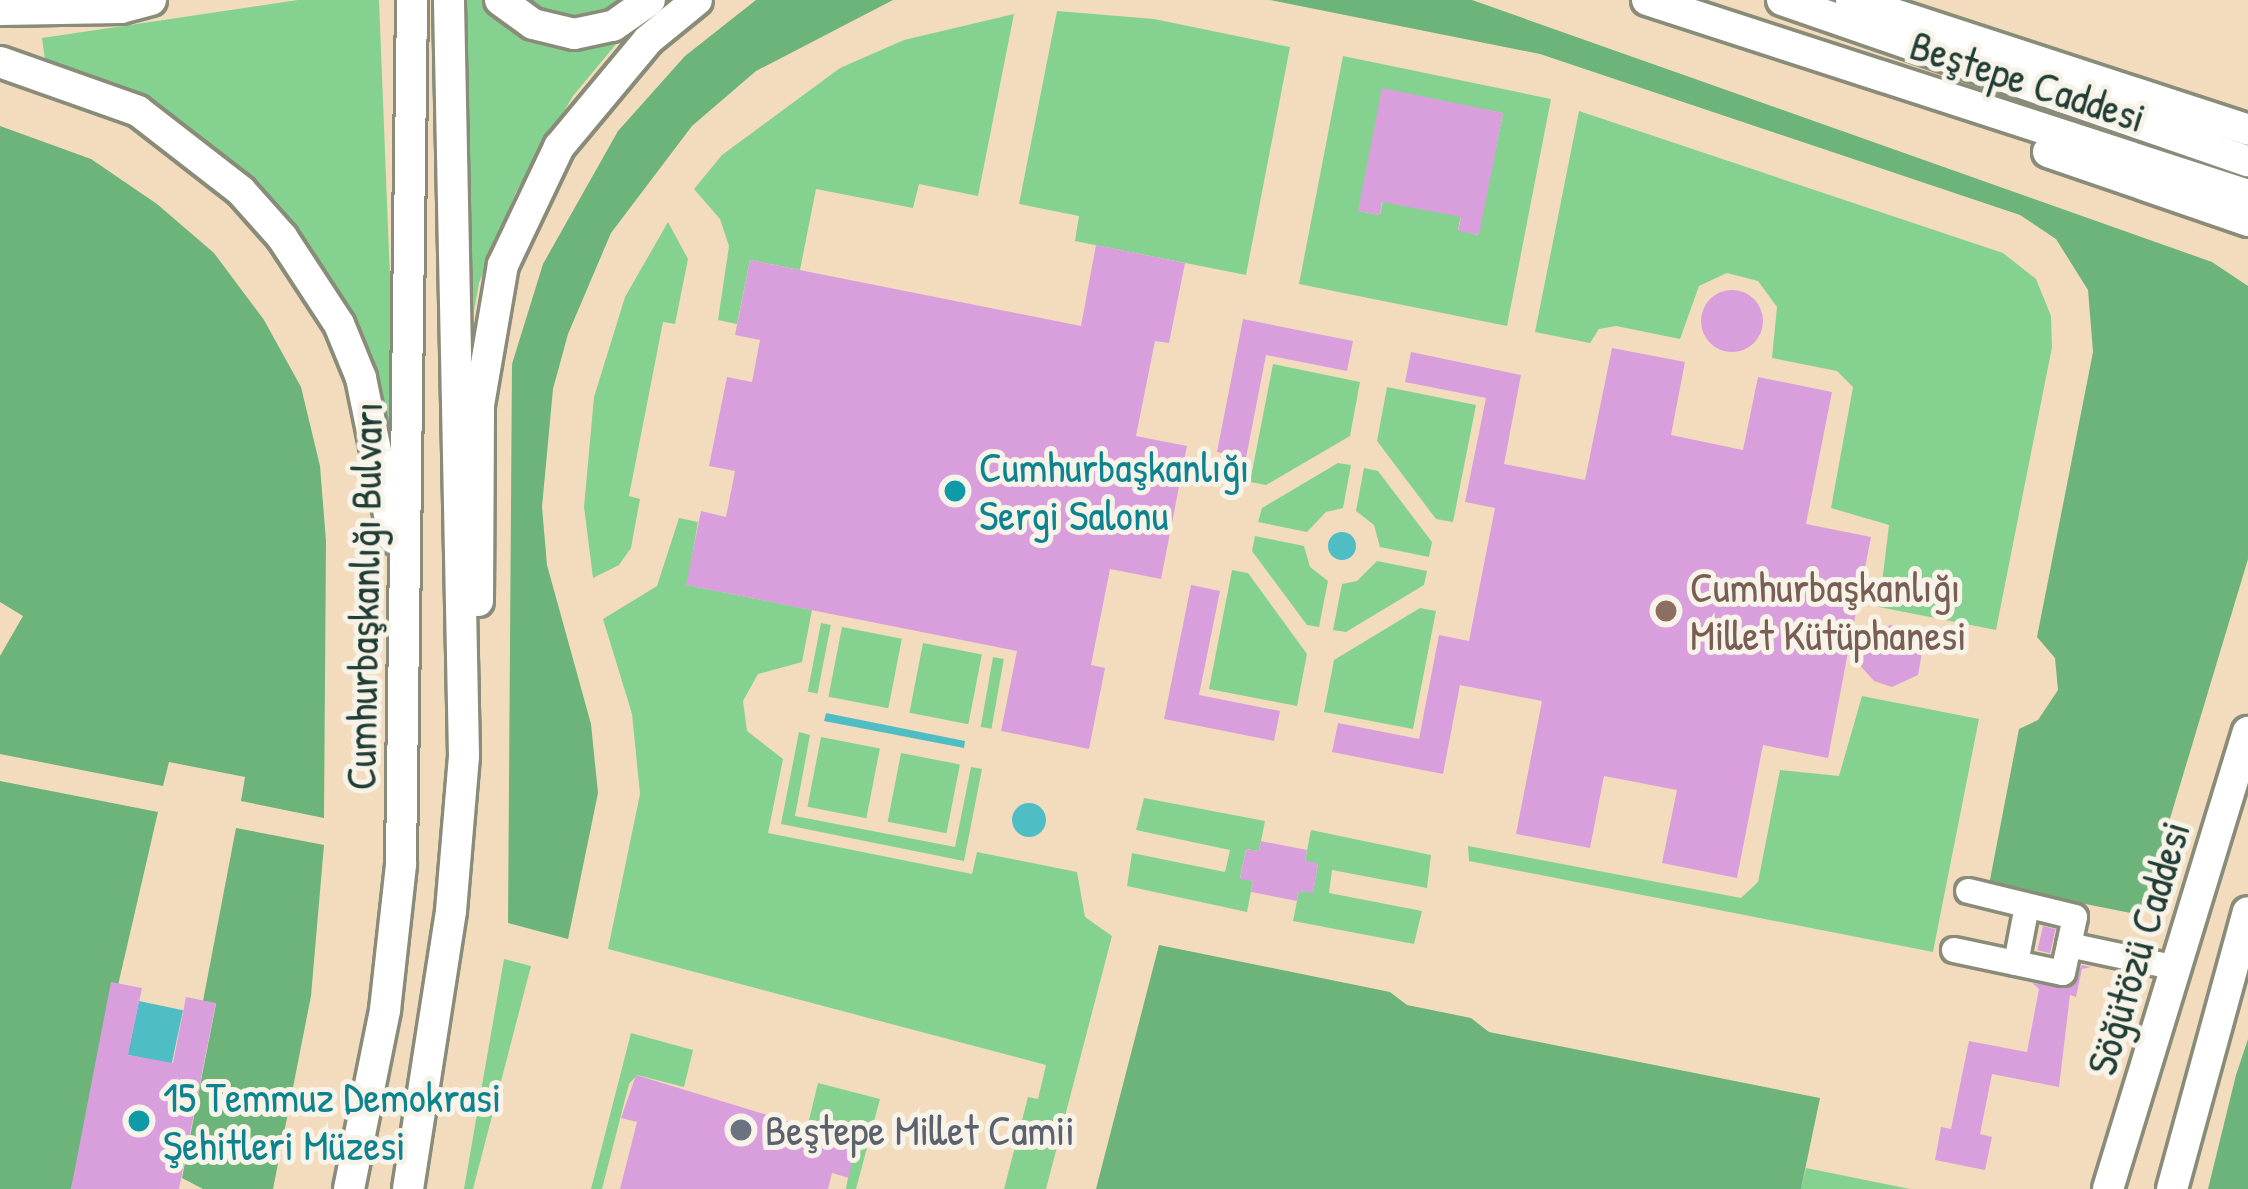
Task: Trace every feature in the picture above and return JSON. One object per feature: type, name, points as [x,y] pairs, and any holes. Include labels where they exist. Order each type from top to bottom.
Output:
[{"type":"main road","points":[[0,10],[121,8],[151,0]]},
{"type":"main road","name":"Cumhurbaşkanlığı Bulvarı","points":[[349,1189],[394,936],[409,645],[412,0]]},
{"type":"main road","name":"Cumhurbaşkanlığı Bulvarı","points":[[408,1189],[448,930],[464,756],[449,0]]},
{"type":"main road","points":[[500,0],[533,24],[574,34],[613,26],[650,0]]},
{"type":"main road","points":[[464,756],[478,660],[479,405],[502,265],[559,147],[648,40],[697,0]]},
{"type":"main road","name":"Beştepe Caddesi","points":[[1646,0],[2248,195]]},
{"type":"main road","name":"Beştepe Caddesi","points":[[1783,0],[2248,161]]},
{"type":"main road","points":[[1851,0],[2248,130]]},
{"type":"main road","points":[[1774,44],[1963,123],[2248,221]]},
{"type":"main road","points":[[0,62],[138,111],[241,191],[308,273],[361,378],[409,645]]},
{"type":"main road","points":[[2194,202],[2248,238]]},
{"type":"main road","name":"Söğütözü Caddesi","points":[[2108,1189],[2248,732]]},
{"type":"main road","points":[[2172,1189],[2248,912]]},
{"type":"street","points":[[1954,950],[2063,973],[2075,916],[1967,891]]},
{"type":"street","points":[[2017,963],[2027,906]]},
{"type":"street","points":[[2069,945],[2176,968]]},
{"type":"green space","points":[[298,0],[379,0],[398,480],[352,316],[291,226],[253,181],[172,117],[134,93],[45,60],[42,38]]},
{"type":"green space","points":[[461,0],[484,0],[492,12],[567,47],[622,37],[573,96],[516,192],[479,283],[470,333]]},
{"type":"green space","points":[[517,0],[635,0],[594,23],[536,13]]},
{"type":"green space","points":[[756,0],[893,0],[756,71],[692,126],[611,233],[568,334],[553,389],[542,507],[547,565],[591,724],[598,793],[568,939],[508,923],[512,364],[543,264],[618,131],[685,56]]},
{"type":"green space","points":[[1270,0],[1472,0],[2212,262],[2248,286],[2248,559],[2141,915],[1989,885],[2019,729],[2038,720],[2058,690],[2055,658],[2037,637],[2093,352],[2088,290],[2056,239],[2020,215],[1540,54]]},
{"type":"green space","points":[[1057,11],[1154,19],[1290,47],[1246,275],[1075,241],[1079,216],[1019,204]]},
{"type":"green space","points":[[1014,14],[978,196],[919,184],[913,208],[816,189],[800,270],[750,260],[737,324],[718,320],[729,246],[720,219],[694,189],[722,155],[840,68],[904,40]]},
{"type":"green space","points":[[1343,56],[1551,99],[1507,326],[1299,284]],"holes":[[[1403,93],[1380,215],[1359,211],[1359,210]],[[1482,109],[1503,113],[1478,235],[1458,230]]]},
{"type":"green space","points":[[1579,111],[2003,253],[2036,279],[2051,316],[2052,347],[1996,630],[1879,607],[1889,525],[1831,508],[1853,387],[1837,371],[1772,358],[1777,307],[1758,281],[1727,273],[1699,286],[1680,339],[1616,326],[1599,329],[1590,343],[1535,332]]},
{"type":"green space","points":[[0,126],[91,159],[157,204],[214,253],[264,320],[301,387],[320,466],[326,541],[324,818],[241,801],[245,777],[169,762],[163,786],[0,754],[0,656],[23,616],[0,602]]},
{"type":"green space","points":[[668,222],[688,259],[675,324],[663,322],[629,496],[640,499],[631,548],[619,565],[593,578],[584,507],[594,397],[625,297]]},
{"type":"green space","points":[[1273,364],[1360,382],[1350,436],[1266,485],[1250,482]]},
{"type":"green space","points":[[1387,387],[1476,405],[1453,522],[1436,519],[1377,441]]},
{"type":"green space","points":[[1338,463],[1351,465],[1343,508],[1326,512],[1307,532],[1258,522],[1262,508]]},
{"type":"green space","points":[[1364,468],[1378,471],[1432,542],[1429,557],[1380,547],[1374,525],[1356,511]]},
{"type":"green space","points":[[679,518],[698,522],[687,585],[812,610],[802,662],[758,674],[743,701],[747,731],[783,759],[768,833],[972,874],[977,852],[1077,872],[1085,917],[1112,936],[1046,1189],[1004,1189],[1028,1097],[1038,1099],[1046,1065],[608,949],[640,794],[632,714],[603,619],[657,586]]},
{"type":"green space","points":[[1255,536],[1304,546],[1310,567],[1328,581],[1319,627],[1307,625],[1252,551]]},
{"type":"green space","points":[[1377,561],[1427,571],[1424,585],[1346,632],[1333,630],[1342,584],[1357,581]]},
{"type":"green space","points":[[1232,570],[1248,573],[1307,654],[1297,706],[1209,689]]},
{"type":"green space","points":[[1420,608],[1436,611],[1413,729],[1324,712],[1334,660]]},
{"type":"green space","points":[[821,623],[831,625],[817,694],[808,692]]},
{"type":"green space","points":[[842,627],[902,639],[888,708],[828,697]]},
{"type":"green space","points":[[923,643],[982,654],[968,724],[909,713]]},
{"type":"green space","points":[[993,657],[1004,659],[992,729],[981,727]]},
{"type":"green space","points":[[1862,696],[1979,719],[1933,952],[1469,861],[1468,846],[1741,898],[1758,882],[1780,770],[1839,776]]},
{"type":"green space","points":[[799,732],[810,735],[795,816],[955,847],[971,767],[982,769],[964,861],[781,824]]},
{"type":"green space","points":[[821,737],[880,748],[866,818],[807,807]]},
{"type":"green space","points":[[901,753],[960,764],[947,833],[888,822]]},
{"type":"green space","points":[[0,781],[158,812],[71,1189],[0,1189]]},
{"type":"green space","points":[[1144,798],[1265,821],[1259,851],[1246,849],[1240,878],[1253,881],[1247,912],[1127,886],[1132,853],[1225,872],[1230,850],[1136,830]]},
{"type":"green space","points":[[236,828],[324,845],[311,996],[273,1189],[203,1189],[182,1178],[216,1004],[203,1001]]},
{"type":"green space","points":[[1311,830],[1431,855],[1427,888],[1332,870],[1329,893],[1422,911],[1414,944],[1293,921],[1299,891],[1313,892],[1318,864],[1305,861]]},
{"type":"green space","points":[[1159,945],[1390,992],[1407,1005],[1471,1018],[1489,1032],[1820,1098],[1801,1189],[1096,1189]]},
{"type":"green space","points":[[504,959],[531,966],[473,1189],[464,1189]]},
{"type":"green space","points":[[631,1033],[693,1050],[684,1087],[637,1075],[629,1084],[602,1189],[591,1189]]},
{"type":"green space","points":[[2248,1039],[2248,1189],[2208,1189],[2236,1075]]},
{"type":"green space","points":[[818,1083],[880,1099],[856,1189],[846,1189],[856,1133],[809,1120]]},
{"type":"green space","points":[[1806,1168],[1910,1189],[1801,1189]]},
{"type":"water","points":[[1342,532],[1352,536],[1356,546],[1352,556],[1342,560],[1332,556],[1328,546],[1332,536]]},
{"type":"water","points":[[826,713],[965,741],[964,748],[824,721]]},
{"type":"water","points":[[1029,803],[1041,808],[1046,820],[1041,832],[1029,837],[1017,832],[1012,820],[1017,808]]},
{"type":"water","points":[[139,1001],[183,1010],[172,1064],[128,1055]]},
{"type":"building","points":[[1382,88],[1503,113],[1479,235],[1458,231],[1461,217],[1382,202],[1380,215],[1358,211]]},
{"type":"building","name":"Cumhurbaşkanlığı Sergi Salonu","points":[[1096,245],[1185,263],[1169,343],[1155,341],[1136,436],[1187,446],[1161,579],[1110,569],[1091,665],[1105,668],[1089,749],[1001,731],[1017,651],[686,585],[701,511],[726,517],[735,471],[709,466],[727,377],[752,382],[760,340],[735,335],[750,260],[1081,326]]},
{"type":"building","points":[[1732,290],[1754,299],[1763,321],[1754,343],[1732,352],[1710,343],[1701,321],[1710,299]]},
{"type":"building","points":[[1243,319],[1353,341],[1347,371],[1266,355],[1246,458],[1217,452]]},
{"type":"building","name":"Cumhurbaşkanlığı Millet Kütüphanesi","points":[[1612,348],[1685,362],[1671,435],[1743,450],[1758,377],[1832,392],[1806,524],[1871,537],[1849,648],[1890,625],[1911,630],[1923,647],[1918,675],[1892,687],[1874,681],[1848,652],[1828,758],[1763,745],[1737,878],[1662,863],[1677,790],[1604,776],[1590,848],[1516,834],[1542,701],[1460,685],[1443,774],[1332,752],[1338,723],[1419,739],[1439,635],[1469,641],[1495,508],[1465,502],[1486,398],[1405,382],[1411,352],[1521,375],[1504,464],[1585,480]]},
{"type":"building","points":[[1191,585],[1220,591],[1199,695],[1280,711],[1274,741],[1164,719]]},
{"type":"building","points":[[1261,841],[1307,850],[1305,861],[1318,863],[1313,893],[1299,891],[1297,901],[1251,892],[1253,881],[1240,879],[1246,849],[1259,851]]},
{"type":"building","points":[[2043,926],[2056,929],[2050,953],[2037,950]]},
{"type":"building","points":[[2082,965],[2091,967],[2082,969],[2076,997],[2070,995],[2059,1087],[1992,1074],[1980,1134],[1992,1137],[1985,1170],[1935,1160],[1941,1127],[1951,1129],[1969,1041],[2027,1052],[2039,989],[2032,983],[2069,988]]},
{"type":"building","name":"15 Temmuz Demokrasi Şehitleri Müzesi","points":[[111,982],[142,988],[128,1055],[173,1063],[186,997],[216,1003],[179,1189],[71,1189]]},
{"type":"building","name":"Beştepe Millet Camii","points":[[636,1075],[807,1127],[809,1120],[856,1133],[849,1178],[832,1173],[828,1189],[620,1189],[637,1122],[621,1118]]},
{"type":"place","name":"Cumhurbaşkanlığı Sergi Salonu","points":[[955,491]]},
{"type":"place","name":"Cumhurbaşkanlığı Millet Kütüphanesi","points":[[1666,611]]},
{"type":"place","name":"15 Temmuz Demokrasi Şehitleri Müzesi","points":[[139,1121]]},
{"type":"place","name":"Beştepe Millet Camii","points":[[741,1130]]}]
